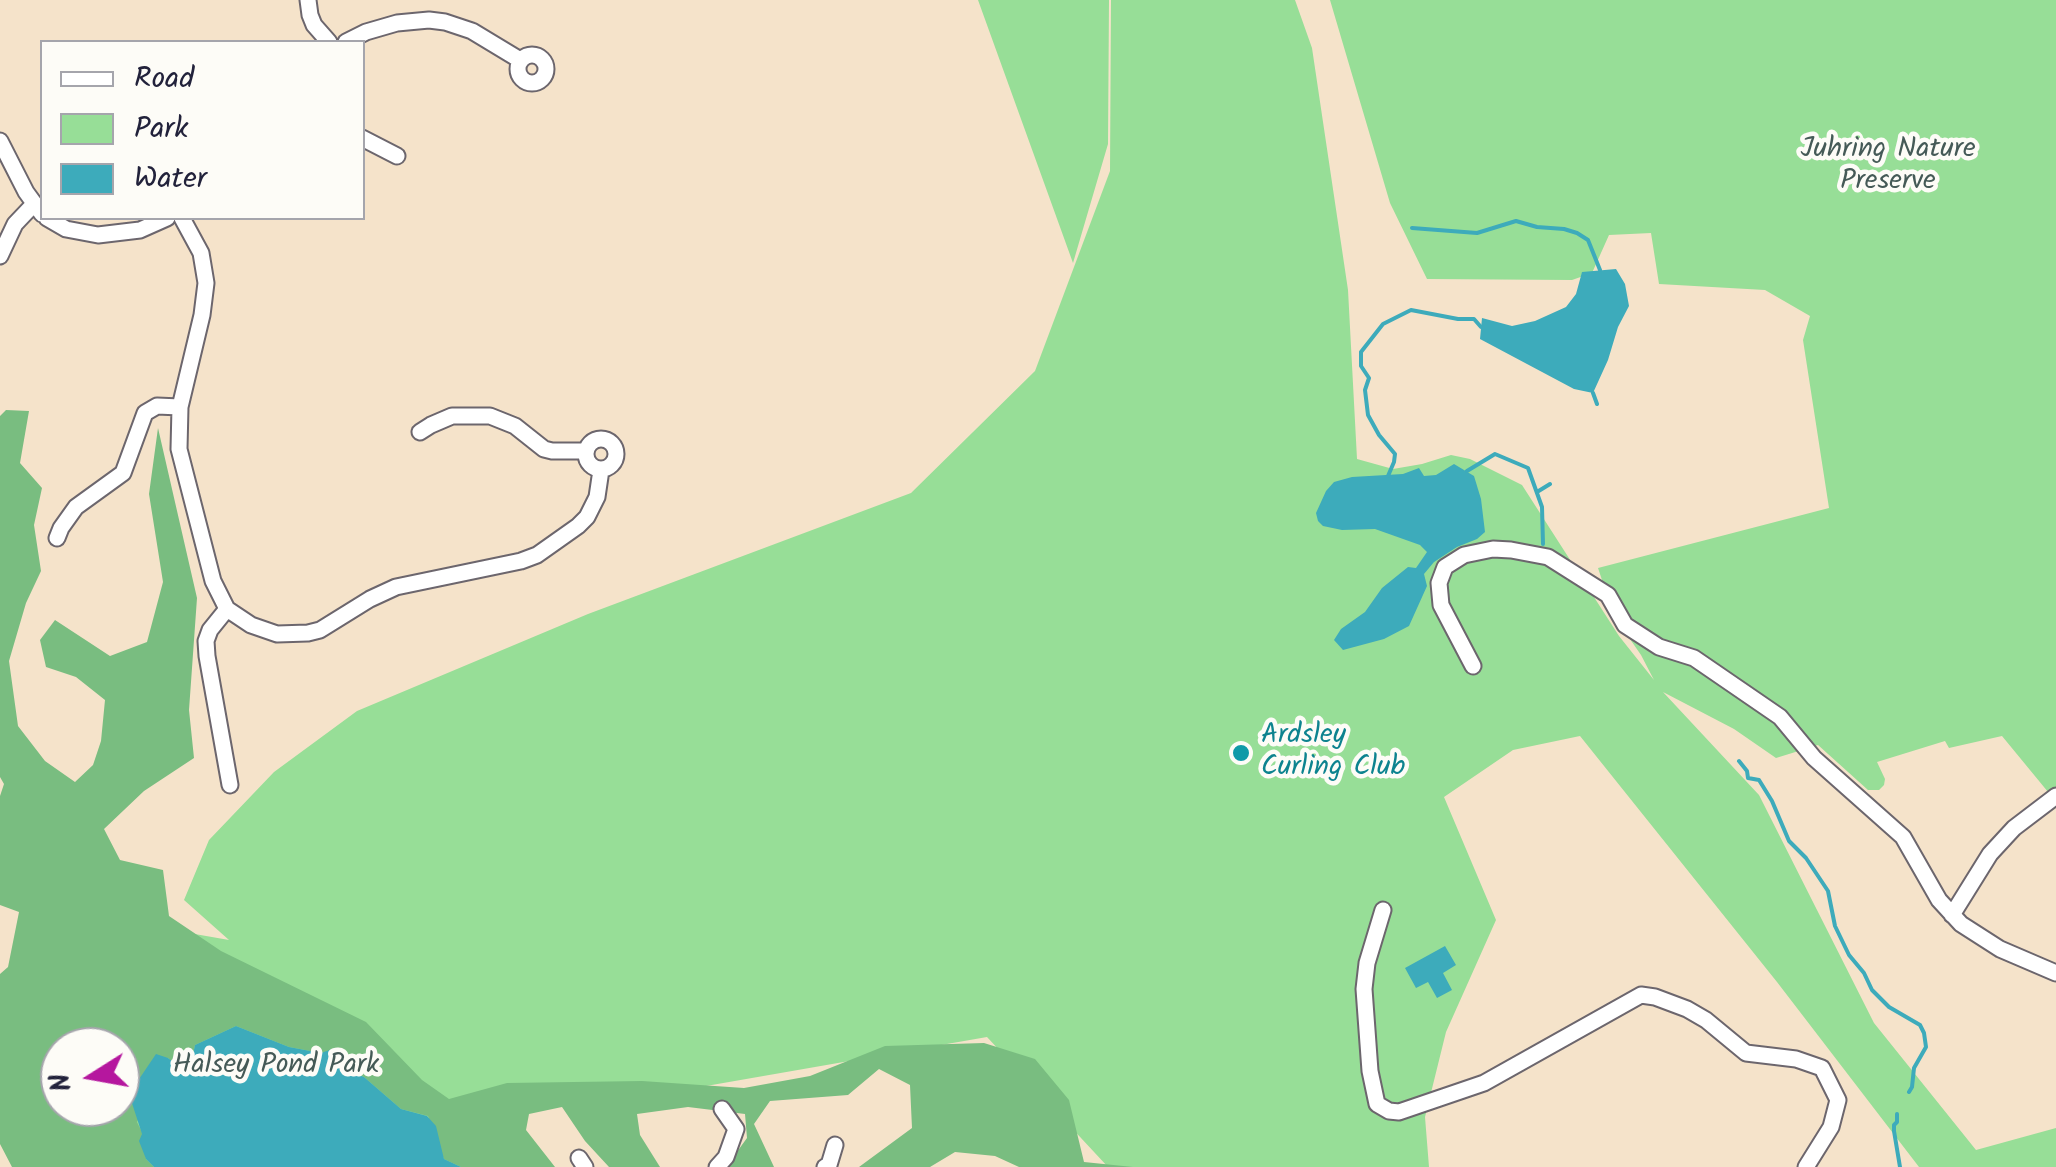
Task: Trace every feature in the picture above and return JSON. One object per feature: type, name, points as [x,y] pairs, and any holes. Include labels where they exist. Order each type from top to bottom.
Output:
[{"type":"street","points":[[308,0],[314,24],[327,40]]},
{"type":"street","points":[[350,40],[398,23],[429,20],[472,31],[520,60]]},
{"type":"street","points":[[365,140],[397,156]]},
{"type":"street","points":[[0,141],[40,210]]},
{"type":"street","points":[[0,256],[14,224],[40,212]]},
{"type":"street","points":[[53,220],[66,229],[98,236],[140,230],[162,220]]},
{"type":"street","points":[[183,220],[201,254],[206,282],[180,407],[178,431],[183,467],[213,581],[227,608],[250,626],[276,634],[308,633],[396,587],[520,561],[552,546],[578,526],[593,507],[601,470]]},
{"type":"street","points":[[57,538],[76,508],[123,473],[145,414],[157,406],[180,407]]},
{"type":"street","points":[[420,432],[452,416],[474,414],[515,426],[544,449],[586,451]]},
{"type":"street","points":[[596,440],[608,440],[616,450],[615,461],[601,470],[588,463],[586,451],[596,440]]},
{"type":"street","points":[[1473,666],[1442,606],[1438,582],[1445,567],[1476,551],[1511,550],[1548,557],[1608,595],[1625,626],[1659,647],[1694,658],[1780,717],[1814,758],[1903,837],[1939,900],[1970,931],[2000,949],[2056,973]]},
{"type":"street","points":[[227,608],[210,630],[206,656],[230,785]]},
{"type":"street","points":[[1952,914],[1990,854],[2014,828],[2056,796]]},
{"type":"street","points":[[1382,910],[1364,989],[1370,1071],[1377,1104],[1399,1112],[1484,1083],[1640,995],[1655,997],[1687,1008],[1746,1053],[1796,1059],[1822,1068],[1838,1100],[1830,1126],[1806,1167]]},
{"type":"street","points":[[717,1167],[726,1157],[736,1129],[722,1109]]},
{"type":"street","points":[[825,1167],[835,1145]]},
{"type":"green space","points":[[978,0],[1109,0],[1108,144],[1073,263]]},
{"type":"green space","points":[[1111,0],[1295,0],[1312,48],[1348,290],[1357,459],[1393,469],[1451,455],[1470,459],[1522,485],[1619,636],[1654,680],[1614,616],[1598,568],[1829,508],[1803,340],[1810,316],[1765,290],[1659,284],[1651,233],[1609,235],[1592,273],[1572,280],[1427,279],[1390,203],[1330,0],[2056,0],[2056,796],[2053,798],[2002,736],[1949,748],[1945,741],[1877,762],[1884,785],[1879,790],[1868,790],[1818,745],[1776,758],[1734,729],[1663,692],[1759,795],[1874,1023],[1976,1150],[2056,1128],[2056,1167],[1919,1167],[1580,736],[1513,750],[1444,797],[1496,920],[1446,1032],[1425,1117],[1429,1167],[1108,1167],[987,1037],[643,1097],[501,1099],[544,1167],[103,1167],[114,1127],[140,1127],[140,1027],[132,1027],[189,933],[229,940],[184,900],[209,840],[274,772],[357,711],[588,614],[911,493],[1035,371],[1110,171]]},
{"type":"green space","points":[[6,410],[29,411],[20,463],[42,488],[34,525],[41,571],[26,603],[9,661],[18,726],[45,761],[75,782],[93,765],[101,741],[105,700],[76,677],[46,667],[40,640],[55,620],[110,656],[147,642],[163,582],[149,494],[158,428],[197,598],[189,710],[194,758],[144,791],[104,829],[120,860],[163,870],[169,916],[221,951],[366,1022],[422,1080],[449,1099],[507,1083],[642,1081],[744,1088],[810,1076],[885,1046],[984,1043],[1035,1059],[1069,1100],[1084,1162],[1133,1167],[1019,1167],[995,1156],[955,1152],[930,1167],[859,1167],[912,1128],[910,1085],[879,1069],[848,1095],[770,1101],[754,1124],[774,1167],[726,1167],[747,1138],[745,1114],[688,1107],[637,1114],[640,1135],[660,1167],[609,1167],[562,1107],[529,1114],[526,1130],[555,1167],[461,1167],[444,1159],[428,1116],[401,1109],[364,1077],[343,1069],[321,1053],[289,1047],[236,1026],[195,1045],[192,1059],[182,1070],[168,1058],[140,1116],[140,1027],[40,1027],[40,1127],[140,1127],[146,1159],[154,1167],[12,1167],[0,1144],[0,974],[8,967],[19,912],[0,905],[0,796],[4,784],[0,777],[0,416]]},
{"type":"water","points":[[1616,269],[1625,284],[1629,306],[1593,393],[1574,389],[1480,339],[1482,318],[1512,326],[1535,321],[1566,307],[1576,294],[1582,272]]},
{"type":"water","points":[[1454,464],[1474,476],[1485,532],[1434,562],[1424,574],[1427,586],[1409,626],[1384,639],[1343,650],[1334,640],[1341,629],[1365,612],[1382,588],[1408,567],[1416,568],[1427,552],[1420,545],[1375,529],[1323,526],[1316,513],[1326,491],[1334,482],[1352,477],[1403,474],[1419,468],[1424,476],[1436,475]]},
{"type":"water","points":[[1445,946],[1456,965],[1443,973],[1452,990],[1437,998],[1428,982],[1416,988],[1405,968]]},
{"type":"water","points":[[236,1026],[289,1047],[321,1053],[335,1048],[345,1061],[344,1069],[364,1077],[401,1109],[427,1116],[436,1126],[444,1159],[461,1167],[154,1167],[139,1141],[140,1078],[156,1054],[182,1069],[192,1059],[195,1045]]},
{"type":"waterway","points":[[1412,228],[1477,233],[1516,221],[1564,229],[1588,240],[1600,270]]},
{"type":"waterway","points":[[1388,476],[1395,454],[1368,415],[1365,390],[1369,378],[1361,366],[1361,352],[1383,324],[1411,310],[1474,319],[1481,327]]},
{"type":"waterway","points":[[1593,393],[1597,404]]},
{"type":"waterway","points":[[1467,471],[1495,454],[1528,468],[1542,507],[1543,544]]},
{"type":"waterway","points":[[1537,492],[1550,484]]},
{"type":"waterway","points":[[1739,761],[1748,778],[1759,780],[1789,841],[1828,891],[1835,926],[1872,990],[1889,1007],[1920,1025],[1926,1047],[1914,1068],[1909,1092]]},
{"type":"waterway","points":[[1897,1114],[1894,1131],[1900,1167]]},
{"type":"place","name":"Ardsley Curling Club","points":[[1241,753]]},
{"type":"park label","name":"Juhring Nature Preserve","points":[[1888,167]]},
{"type":"park label","name":"Halsey Pond Park","points":[[276,1067]]}]
